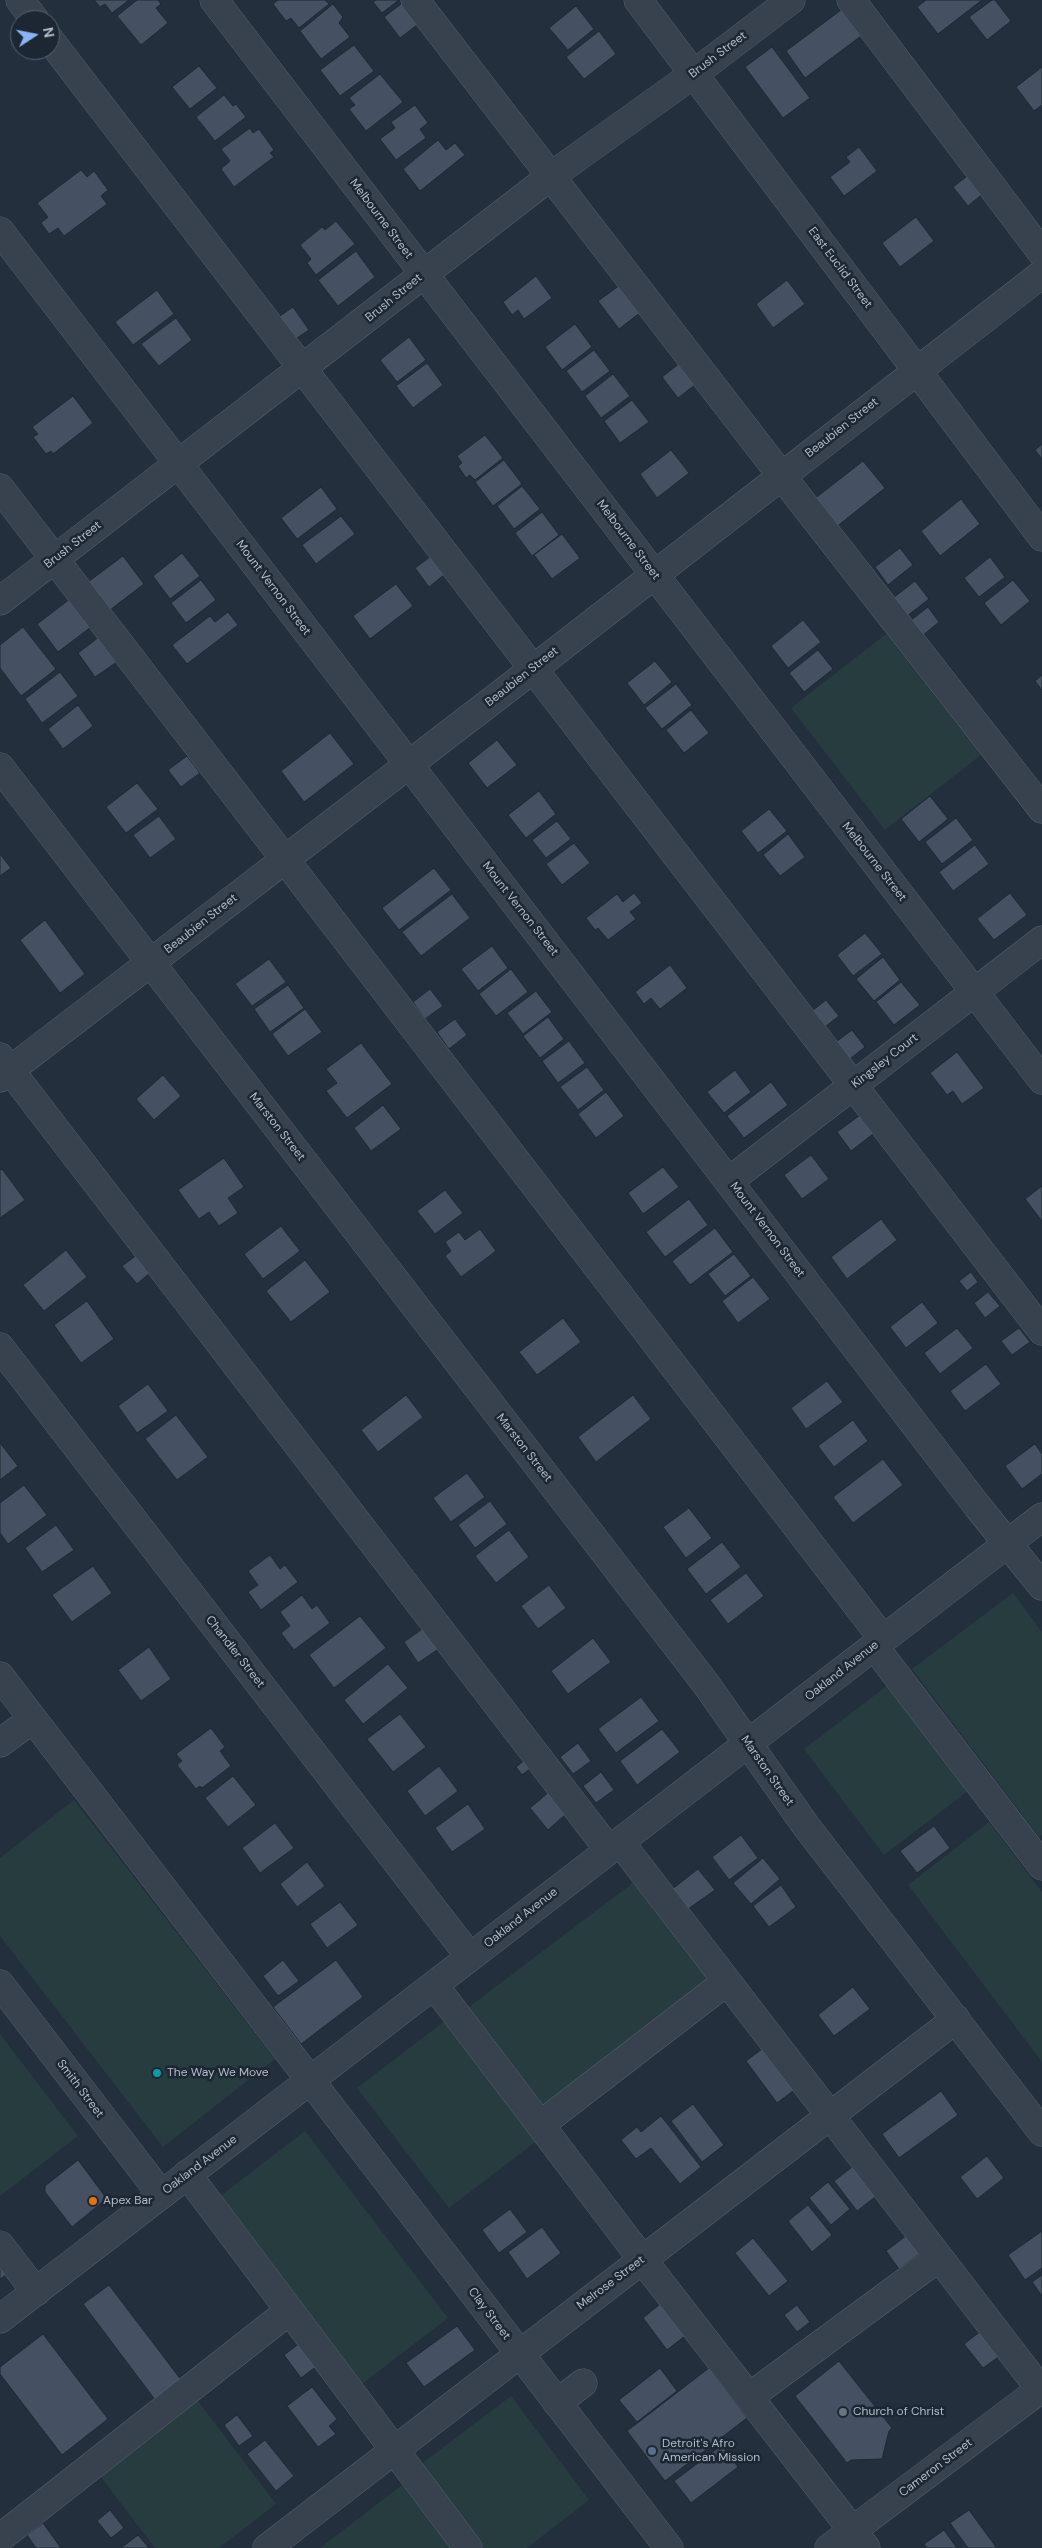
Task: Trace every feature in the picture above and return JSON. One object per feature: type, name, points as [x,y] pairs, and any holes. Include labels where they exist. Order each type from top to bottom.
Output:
[{"type":"street","name":"Melbourne Street","points":[[214,0],[1042,1080]]},
{"type":"street","points":[[415,0],[781,476],[1042,809]]},
{"type":"street","name":"East Euclid Street","points":[[638,0],[695,73],[1042,537]]},
{"type":"street","name":"Brush Street","points":[[0,601],[302,370],[551,176],[695,73],[791,0]]},
{"type":"street","points":[[851,0],[1042,252]]},
{"type":"street","points":[[60,53],[1042,1332]]},
{"type":"street","name":"Mount Vernon Street","points":[[0,231],[1042,1586]]},
{"type":"street","name":"Beaubien Street","points":[[3,1068],[150,963],[285,860],[1042,274]]},
{"type":"street","points":[[0,488],[285,860],[878,1643],[1042,1866]]},
{"type":"street","name":"Marston Street","points":[[0,767],[706,1684],[806,1826],[1042,2132]]},
{"type":"street","name":"Kingsley Court","points":[[729,1181],[1042,940]]},
{"type":"street","points":[[3,1068],[614,1846],[726,1982],[828,2117],[1041,2389]]},
{"type":"street","name":"Chandler Street","points":[[0,1347],[470,1957]]},
{"type":"street","name":"Oakland Avenue","points":[[0,2319],[1042,1517]]},
{"type":"street","name":"Clay Street","points":[[0,1676],[669,2548]]},
{"type":"street","points":[[0,1743],[33,1719]]},
{"type":"street","points":[[540,2126],[726,1982]]},
{"type":"street","name":"Smith Street","points":[[0,1984],[161,2194]]},
{"type":"street","points":[[434,1985],[642,2260],[859,2539]]},
{"type":"street","name":"Melrose Street","points":[[267,2548],[956,2019]]},
{"type":"street","points":[[187,2174],[468,2548]]},
{"type":"street","points":[[0,2245],[36,2292]]},
{"type":"street","points":[[749,2397],[938,2258]]},
{"type":"street","points":[[0,2538],[289,2311]]},
{"type":"street","points":[[557,2402],[583,2383]]},
{"type":"street","name":"Cameron Street","points":[[830,2548],[859,2539],[1041,2389]]},
{"type":"green space","points":[[886,634],[981,755],[885,830],[791,708]]},
{"type":"green space","points":[[1013,1593],[1042,1632],[1042,1835],[1039,1837],[912,1669]]},
{"type":"green space","points":[[892,1682],[972,1788],[884,1855],[804,1749]]},
{"type":"green space","points":[[74,1800],[275,2059],[163,2147],[0,1936],[0,1858]]},
{"type":"green space","points":[[989,1822],[1042,1892],[1042,2062],[908,1885]]},
{"type":"green space","points":[[638,1879],[715,1981],[542,2112],[465,2010]]},
{"type":"green space","points":[[446,2020],[538,2140],[449,2208],[357,2088]]},
{"type":"green space","points":[[0,2034],[78,2136],[0,2196]]},
{"type":"green space","points":[[305,2131],[448,2318],[358,2387],[215,2200]]},
{"type":"green space","points":[[511,2396],[589,2500],[527,2548],[477,2548],[416,2468]]},
{"type":"green space","points":[[198,2401],[276,2504],[219,2548],[155,2548],[100,2476]]},
{"type":"green space","points":[[402,2485],[451,2548],[320,2548]]},
{"type":"building","points":[[94,0],[129,0],[112,13],[105,4],[100,7]]},
{"type":"building","points":[[137,0],[158,0],[161,4],[156,8],[168,23],[141,45],[117,16]]},
{"type":"building","points":[[278,0],[325,0],[329,4],[299,28],[291,18],[286,21],[273,4]]},
{"type":"building","points":[[376,0],[399,0],[382,13],[373,2]]},
{"type":"building","points":[[926,0],[982,0],[938,34],[917,7]]},
{"type":"building","points":[[992,0],[995,0],[1011,21],[987,40],[969,17]]},
{"type":"building","points":[[405,1],[421,22],[400,38],[384,17]]},
{"type":"building","points":[[333,4],[343,17],[339,23],[350,37],[321,59],[300,31]]},
{"type":"building","points":[[576,6],[594,29],[568,50],[549,28]]},
{"type":"building","points":[[841,10],[861,36],[805,78],[786,51]]},
{"type":"building","points":[[599,31],[616,54],[584,79],[566,57]]},
{"type":"building","points":[[354,45],[374,71],[340,96],[320,70]]},
{"type":"building","points":[[772,47],[810,98],[783,118],[745,67]]},
{"type":"building","points":[[199,66],[217,88],[190,109],[172,87]]},
{"type":"building","points":[[1042,67],[1042,105],[1034,111],[1016,87]]},
{"type":"building","points":[[380,74],[403,102],[366,131],[349,109],[355,105],[349,98]]},
{"type":"building","points":[[224,95],[233,106],[236,104],[246,117],[215,141],[196,117]]},
{"type":"building","points":[[415,105],[428,123],[420,129],[426,138],[396,160],[380,139],[395,128],[391,122]]},
{"type":"building","points":[[250,128],[253,133],[259,129],[274,150],[270,153],[274,157],[234,187],[221,169],[230,161],[221,149]]},
{"type":"building","points":[[438,140],[446,150],[455,143],[465,155],[420,191],[403,169]]},
{"type":"building","points":[[859,147],[877,171],[844,196],[830,177],[850,162],[846,157]]},
{"type":"building","points":[[81,170],[87,177],[94,171],[108,190],[101,196],[107,204],[64,236],[58,228],[49,234],[41,223],[48,217],[37,203]]},
{"type":"building","points":[[971,173],[986,191],[968,206],[953,187]]},
{"type":"building","points":[[916,217],[934,241],[900,267],[882,243]]},
{"type":"building","points":[[336,221],[355,244],[316,275],[307,263],[311,259],[300,245],[322,227],[325,230]]},
{"type":"building","points":[[356,251],[375,277],[338,306],[318,280]]},
{"type":"building","points":[[536,276],[552,298],[524,319],[518,310],[512,315],[503,302]]},
{"type":"building","points":[[787,280],[805,304],[773,328],[756,304]]},
{"type":"building","points":[[620,285],[641,312],[619,329],[598,301]]},
{"type":"building","points":[[157,290],[174,314],[133,345],[115,322]]},
{"type":"building","points":[[293,307],[309,330],[294,340],[277,318]]},
{"type":"building","points":[[176,318],[192,340],[159,366],[141,344]]},
{"type":"building","points":[[575,324],[592,347],[562,370],[545,347]]},
{"type":"building","points":[[409,337],[426,360],[397,382],[380,360]]},
{"type":"building","points":[[594,350],[610,371],[582,392],[566,371]]},
{"type":"building","points":[[427,363],[443,385],[413,408],[396,386]]},
{"type":"building","points":[[680,363],[696,384],[678,398],[662,377]]},
{"type":"building","points":[[613,374],[630,396],[601,418],[585,396]]},
{"type":"building","points":[[73,396],[93,423],[53,454],[51,451],[46,454],[33,437],[38,434],[32,427]]},
{"type":"building","points":[[632,400],[649,422],[620,443],[604,421]]},
{"type":"building","points":[[485,435],[503,458],[475,480],[470,475],[466,478],[458,466],[462,463],[457,456]]},
{"type":"building","points":[[1042,444],[1042,459],[1035,450]]},
{"type":"building","points":[[671,450],[689,473],[657,498],[640,474]]},
{"type":"building","points":[[504,460],[522,484],[493,506],[475,482]]},
{"type":"building","points":[[863,461],[885,488],[835,528],[813,500]]},
{"type":"building","points":[[522,486],[540,509],[514,529],[497,506]]},
{"type":"building","points":[[321,487],[337,509],[297,539],[281,518]]},
{"type":"building","points":[[961,499],[980,524],[940,556],[921,531]]},
{"type":"building","points":[[542,512],[559,535],[532,556],[515,533]]},
{"type":"building","points":[[341,516],[355,534],[316,564],[302,545]]},
{"type":"building","points":[[562,534],[580,558],[552,579],[534,555]]},
{"type":"building","points":[[900,548],[913,565],[888,585],[875,567]]},
{"type":"building","points":[[182,553],[200,576],[170,599],[153,576]]},
{"type":"building","points":[[123,556],[144,584],[110,610],[88,582]]},
{"type":"building","points":[[430,557],[444,575],[429,587],[415,568]]},
{"type":"building","points":[[990,557],[1005,577],[979,597],[964,578]]},
{"type":"building","points":[[201,580],[216,600],[186,623],[171,603]]},
{"type":"building","points":[[1013,580],[1030,601],[1001,625],[984,603]]},
{"type":"building","points":[[915,581],[929,599],[907,616],[893,598]]},
{"type":"building","points":[[396,584],[413,606],[370,639],[353,616]]},
{"type":"building","points":[[74,596],[95,624],[58,652],[37,624]]},
{"type":"building","points":[[928,607],[939,622],[922,636],[910,621]]},
{"type":"building","points":[[228,612],[238,625],[187,664],[172,645],[210,616],[215,622]]},
{"type":"building","points":[[803,620],[821,642],[788,668],[771,646]]},
{"type":"building","points":[[23,627],[56,669],[21,696],[0,668],[0,645]]},
{"type":"building","points":[[99,637],[117,662],[95,677],[78,653]]},
{"type":"building","points":[[818,650],[833,669],[804,692],[789,673]]},
{"type":"building","points":[[655,661],[672,682],[644,705],[627,683]]},
{"type":"building","points":[[60,672],[78,696],[42,723],[25,699]]},
{"type":"building","points":[[1042,675],[1042,690],[1035,681]]},
{"type":"building","points":[[676,684],[692,705],[662,729],[645,708]]},
{"type":"building","points":[[78,705],[93,726],[63,749],[48,729]]},
{"type":"building","points":[[691,710],[709,733],[684,753],[666,730]]},
{"type":"building","points":[[330,733],[354,764],[304,802],[281,771]]},
{"type":"building","points":[[497,740],[517,765],[487,788],[468,763]]},
{"type":"building","points":[[187,756],[200,773],[181,787],[168,770]]},
{"type":"building","points":[[137,783],[158,809],[126,833],[106,807]]},
{"type":"building","points":[[539,791],[556,814],[526,838],[508,815]]},
{"type":"building","points":[[930,796],[948,819],[919,842],[901,819]]},
{"type":"building","points":[[769,809],[787,831],[758,853],[741,831]]},
{"type":"building","points":[[159,816],[176,839],[150,858],[133,835]]},
{"type":"building","points":[[956,818],[973,840],[942,864],[925,842]]},
{"type":"building","points":[[557,821],[571,839],[546,858],[532,840]]},
{"type":"building","points":[[788,834],[805,857],[780,876],[763,855]]},
{"type":"building","points":[[574,843],[590,863],[562,885],[546,864]]},
{"type":"building","points":[[975,845],[989,864],[953,891],[939,872]]},
{"type":"building","points":[[0,854],[11,868],[0,876]]},
{"type":"building","points":[[434,868],[451,890],[399,930],[382,908]]},
{"type":"building","points":[[634,893],[642,903],[630,912],[636,919],[608,940],[598,928],[595,930],[586,918],[617,894],[623,902]]},
{"type":"building","points":[[1010,893],[1027,915],[994,940],[977,919]]},
{"type":"building","points":[[452,894],[470,918],[421,956],[402,932]]},
{"type":"building","points":[[45,920],[85,974],[60,993],[20,940]]},
{"type":"building","points":[[865,933],[882,954],[853,976],[837,955]]},
{"type":"building","points":[[492,946],[508,968],[478,991],[461,969]]},
{"type":"building","points":[[883,957],[900,980],[874,1001],[856,979]]},
{"type":"building","points":[[269,959],[286,982],[252,1006],[235,984]]},
{"type":"building","points":[[670,965],[687,988],[660,1009],[651,998],[644,1004],[635,992]]},
{"type":"building","points":[[511,969],[528,992],[496,1016],[479,994]]},
{"type":"building","points":[[901,982],[920,1005],[894,1025],[876,1002]]},
{"type":"building","points":[[288,985],[304,1008],[270,1032],[254,1009]]},
{"type":"building","points":[[430,989],[443,1006],[425,1019],[413,1002]]},
{"type":"building","points":[[536,991],[552,1012],[523,1034],[507,1013]]},
{"type":"building","points":[[826,1000],[839,1016],[821,1030],[808,1014]]},
{"type":"building","points":[[305,1009],[322,1032],[288,1056],[272,1034]]},
{"type":"building","points":[[548,1017],[564,1039],[540,1058],[523,1036]]},
{"type":"building","points":[[455,1019],[467,1035],[449,1049],[437,1032]]},
{"type":"building","points":[[852,1030],[865,1047],[846,1062],[832,1045]]},
{"type":"building","points":[[569,1041],[585,1063],[558,1083],[542,1061]]},
{"type":"building","points":[[361,1043],[392,1084],[347,1118],[326,1091],[337,1083],[326,1069]]},
{"type":"building","points":[[957,1052],[984,1088],[962,1104],[953,1091],[947,1095],[930,1073]]},
{"type":"building","points":[[587,1067],[604,1090],[578,1110],[560,1087]]},
{"type":"building","points":[[735,1070],[751,1092],[724,1113],[707,1092]]},
{"type":"building","points":[[163,1075],[181,1096],[154,1120],[136,1099]]},
{"type":"building","points":[[771,1082],[788,1105],[744,1138],[727,1116]]},
{"type":"building","points":[[606,1092],[624,1116],[596,1138],[578,1114]]},
{"type":"building","points":[[383,1105],[401,1129],[371,1151],[354,1128]]},
{"type":"building","points":[[863,1113],[877,1131],[851,1151],[837,1132]]},
{"type":"building","points":[[811,1155],[829,1179],[802,1199],[784,1175]]},
{"type":"building","points":[[224,1158],[244,1187],[228,1198],[238,1213],[219,1226],[209,1212],[199,1219],[178,1190]]},
{"type":"building","points":[[663,1167],[679,1187],[643,1214],[628,1193]]},
{"type":"building","points":[[2,1169],[25,1200],[0,1218],[0,1170]]},
{"type":"building","points":[[1042,1186],[1042,1221],[1025,1199]]},
{"type":"building","points":[[445,1190],[463,1213],[435,1234],[417,1211]]},
{"type":"building","points":[[689,1199],[708,1225],[665,1257],[646,1232]]},
{"type":"building","points":[[881,1219],[897,1240],[847,1279],[831,1257]]},
{"type":"building","points":[[281,1226],[300,1251],[263,1279],[244,1254]]},
{"type":"building","points":[[715,1228],[733,1252],[690,1285],[672,1261]]},
{"type":"building","points":[[480,1229],[496,1251],[461,1277],[445,1256],[451,1251],[445,1242],[459,1232],[465,1240]]},
{"type":"building","points":[[66,1250],[87,1277],[44,1311],[23,1285]]},
{"type":"building","points":[[138,1254],[152,1271],[137,1284],[122,1266]]},
{"type":"building","points":[[734,1254],[751,1276],[725,1296],[708,1274]]},
{"type":"building","points":[[305,1260],[330,1292],[291,1322],[266,1291]]},
{"type":"building","points":[[971,1272],[978,1282],[967,1291],[959,1281]]},
{"type":"building","points":[[753,1277],[770,1299],[738,1323],[722,1301]]},
{"type":"building","points":[[988,1292],[1000,1306],[985,1318],[974,1303]]},
{"type":"building","points":[[87,1301],[114,1339],[81,1363],[54,1325]]},
{"type":"building","points":[[922,1302],[938,1323],[906,1348],[890,1327]]},
{"type":"building","points":[[563,1318],[581,1342],[537,1375],[519,1352]]},
{"type":"building","points":[[957,1328],[973,1348],[940,1374],[924,1353]]},
{"type":"building","points":[[1019,1328],[1030,1342],[1012,1355],[1001,1341]]},
{"type":"building","points":[[986,1364],[1001,1384],[965,1411],[950,1391]]},
{"type":"building","points":[[827,1381],[843,1402],[806,1429],[791,1408]]},
{"type":"building","points":[[148,1384],[168,1411],[137,1433],[118,1406]]},
{"type":"building","points":[[406,1395],[423,1417],[378,1452],[361,1430]]},
{"type":"building","points":[[633,1395],[651,1419],[596,1462],[578,1437]]},
{"type":"building","points":[[176,1415],[208,1457],[177,1480],[145,1439]]},
{"type":"building","points":[[853,1420],[868,1441],[834,1467],[818,1446]]},
{"type":"building","points":[[0,1443],[18,1466],[0,1480]]},
{"type":"building","points":[[1035,1444],[1042,1454],[1042,1474],[1022,1489],[1005,1466]]},
{"type":"building","points":[[883,1459],[903,1485],[853,1523],[833,1497]]},
{"type":"building","points":[[467,1473],[485,1497],[451,1522],[433,1498]]},
{"type":"building","points":[[24,1485],[47,1515],[8,1544],[0,1533],[0,1503]]},
{"type":"building","points":[[490,1501],[507,1524],[475,1548],[458,1525]]},
{"type":"building","points":[[689,1508],[712,1538],[686,1558],[663,1527]]},
{"type":"building","points":[[56,1525],[74,1550],[42,1572],[25,1548]]},
{"type":"building","points":[[509,1530],[529,1557],[496,1583],[475,1556]]},
{"type":"building","points":[[722,1542],[741,1567],[706,1594],[687,1569]]},
{"type":"building","points":[[270,1555],[280,1569],[285,1565],[298,1582],[261,1610],[248,1592],[258,1585],[248,1571]]},
{"type":"building","points":[[93,1566],[112,1593],[72,1622],[52,1595]]},
{"type":"building","points":[[746,1573],[764,1596],[728,1624],[710,1600]]},
{"type":"building","points":[[549,1585],[566,1608],[538,1629],[521,1606]]},
{"type":"building","points":[[302,1595],[312,1609],[317,1605],[330,1623],[294,1650],[281,1633],[290,1626],[280,1612]]},
{"type":"building","points":[[360,1616],[386,1648],[334,1688],[309,1655]]},
{"type":"building","points":[[425,1627],[440,1648],[418,1663],[404,1642]]},
{"type":"building","points":[[593,1638],[611,1662],[568,1694],[551,1671]]},
{"type":"building","points":[[149,1647],[171,1679],[141,1701],[118,1670]]},
{"type":"building","points":[[388,1664],[408,1688],[363,1724],[344,1700]]},
{"type":"building","points":[[641,1697],[659,1721],[616,1753],[598,1729]]},
{"type":"building","points":[[400,1714],[426,1747],[393,1772],[367,1739]]},
{"type":"building","points":[[211,1728],[225,1747],[220,1751],[231,1766],[202,1788],[200,1786],[196,1789],[177,1765],[182,1761],[176,1754]]},
{"type":"building","points":[[662,1729],[680,1752],[637,1785],[620,1761]]},
{"type":"building","points":[[578,1743],[591,1761],[573,1774],[560,1757]]},
{"type":"building","points":[[525,1760],[531,1768],[522,1775],[516,1767]]},
{"type":"building","points":[[439,1766],[458,1791],[425,1816],[407,1791]]},
{"type":"building","points":[[601,1772],[614,1790],[596,1803],[583,1786]]},
{"type":"building","points":[[233,1776],[256,1805],[228,1827],[205,1798]]},
{"type":"building","points":[[549,1792],[567,1813],[548,1830],[530,1808]]},
{"type":"building","points":[[468,1804],[485,1829],[452,1852],[435,1828]]},
{"type":"building","points":[[275,1823],[294,1848],[260,1873],[242,1848]]},
{"type":"building","points":[[934,1826],[950,1848],[917,1873],[900,1851]]},
{"type":"building","points":[[741,1835],[758,1858],[729,1880],[712,1857]]},
{"type":"building","points":[[763,1858],[780,1879],[751,1904],[733,1883]]},
{"type":"building","points":[[307,1862],[325,1886],[297,1907],[280,1884]]},
{"type":"building","points":[[698,1869],[715,1890],[688,1909],[671,1890]]},
{"type":"building","points":[[781,1885],[796,1907],[769,1927],[753,1906]]},
{"type":"building","points":[[340,1902],[358,1925],[327,1948],[310,1924]]},
{"type":"building","points":[[283,1960],[299,1981],[278,1996],[263,1976]]},
{"type":"building","points":[[336,1960],[363,1997],[301,2044],[273,2007]]},
{"type":"building","points":[[853,1987],[870,2009],[834,2036],[818,2015]]},
{"type":"building","points":[[766,2046],[797,2088],[777,2103],[746,2061]]},
{"type":"building","points":[[941,2091],[958,2115],[899,2158],[882,2134]]},
{"type":"building","points":[[693,2104],[724,2145],[702,2162],[671,2121]]},
{"type":"building","points":[[661,2116],[701,2167],[680,2184],[651,2148],[636,2159],[621,2140],[637,2127],[641,2132]]},
{"type":"building","points":[[987,2156],[1004,2178],[977,2199],[960,2177]]},
{"type":"building","points":[[78,2160],[104,2195],[105,2200],[72,2227],[45,2192],[45,2186]]},
{"type":"building","points":[[856,2164],[879,2194],[857,2211],[834,2181]]},
{"type":"building","points":[[828,2182],[850,2209],[831,2225],[809,2198]]},
{"type":"building","points":[[808,2205],[832,2235],[812,2252],[788,2221]]},
{"type":"building","points":[[510,2209],[527,2232],[499,2253],[482,2230]]},
{"type":"building","points":[[542,2227],[561,2253],[527,2279],[508,2252]]},
{"type":"building","points":[[1042,2231],[1042,2268],[1025,2280],[1008,2255]]},
{"type":"building","points":[[911,2232],[924,2250],[899,2269],[886,2251]]},
{"type":"building","points":[[753,2238],[788,2281],[769,2296],[735,2253]]},
{"type":"building","points":[[0,2266],[6,2275],[0,2279]]},
{"type":"building","points":[[1042,2275],[1042,2296],[1032,2282]]},
{"type":"building","points":[[109,2285],[185,2385],[159,2405],[83,2304]]},
{"type":"building","points":[[665,2300],[690,2332],[667,2350],[643,2318]]},
{"type":"building","points":[[797,2305],[810,2322],[797,2332],[784,2315]]},
{"type":"building","points":[[457,2326],[475,2350],[424,2387],[406,2363]]},
{"type":"building","points":[[985,2328],[1004,2353],[983,2368],[964,2344]]},
{"type":"building","points":[[43,2334],[108,2419],[62,2455],[0,2374],[0,2367]]},
{"type":"building","points":[[300,2343],[317,2366],[301,2378],[284,2355]]},
{"type":"building","name":"Church of Christ","points":[[839,2361],[892,2428],[889,2431],[882,2459],[851,2460],[847,2463],[795,2396]]},
{"type":"building","points":[[660,2368],[677,2391],[637,2422],[619,2400]]},
{"type":"building","points":[[709,2368],[747,2418],[665,2481],[627,2431]]},
{"type":"building","points":[[312,2387],[337,2419],[329,2426],[336,2434],[318,2447],[287,2406]]},
{"type":"building","points":[[237,2415],[253,2436],[239,2446],[224,2425]]},
{"type":"building","points":[[265,2440],[294,2476],[276,2491],[247,2454]]},
{"type":"building","points":[[722,2445],[738,2467],[691,2503],[674,2481]]},
{"type":"building","points":[[110,2510],[124,2528],[111,2538],[97,2521]]},
{"type":"building","points":[[969,2510],[996,2547],[968,2548],[950,2523]]},
{"type":"building","points":[[43,2523],[61,2548],[36,2548],[27,2535]]},
{"type":"building","points":[[944,2530],[957,2548],[927,2548],[924,2544]]},
{"type":"building","points":[[138,2535],[149,2548],[121,2548]]},
{"type":"place","name":"The Way We Move","points":[[157,2073]]},
{"type":"place","name":"Apex Bar","points":[[93,2201]]},
{"type":"place","name":"Church of Christ","points":[[843,2412]]},
{"type":"place","name":"Detroit's Afro American Mission","points":[[652,2451]]}]
